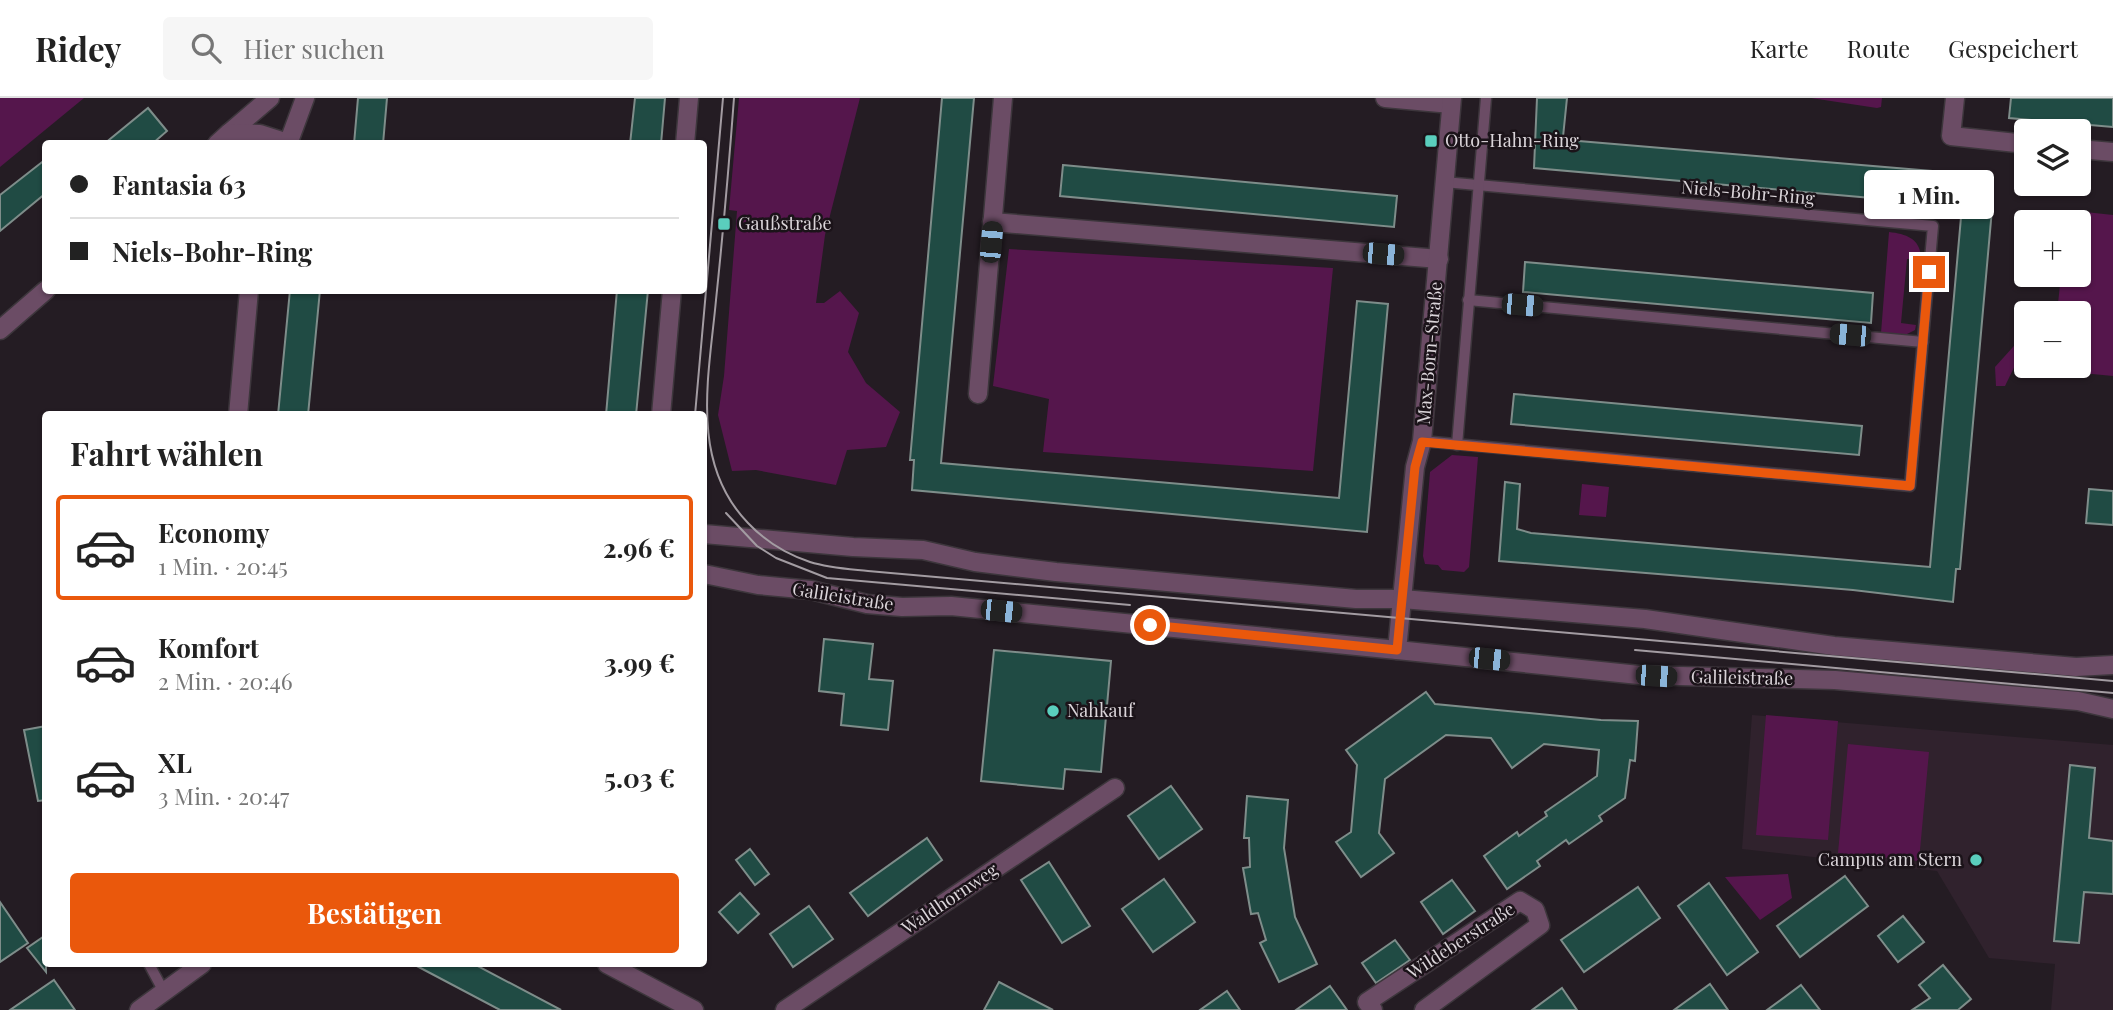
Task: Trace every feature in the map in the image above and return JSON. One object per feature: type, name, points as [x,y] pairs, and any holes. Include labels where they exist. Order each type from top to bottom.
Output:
[{"type":"street","points":[[223,138],[270,98]]},
{"type":"street","points":[[289,140],[305,98]]},
{"type":"street","points":[[685,140],[690,98]]},
{"type":"street","points":[[978,394],[1003,98]]},
{"type":"street","points":[[1385,98],[1451,101]]},
{"type":"street","points":[[1955,98],[1951,136],[2014,143]]},
{"type":"street","name":"Max-Born-Straße","points":[[1397,650],[1415,467],[1422,442],[1451,101]]},
{"type":"street","points":[[223,138],[260,134],[279,140]]},
{"type":"street","points":[[2091,150],[2113,152]]},
{"type":"street","points":[[992,222],[1438,259]]},
{"type":"street","points":[[0,330],[42,293]]},
{"type":"street","points":[[238,411],[249,294]]},
{"type":"street","points":[[661,411],[672,294]]},
{"type":"street","points":[[707,534],[923,550],[975,562],[1056,572],[1356,599],[1402,598],[1679,622],[1834,646],[2076,667],[2113,665]]},
{"type":"street","name":"Galileistraße","points":[[707,574],[758,584],[811,590],[888,606],[951,606],[1650,675],[1835,680],[2078,701],[2113,709]]},
{"type":"street","name":"Waldhornweg","points":[[785,1010],[1115,789]]},
{"type":"street","name":"Wildeberstraße","points":[[1373,1010],[1367,1002],[1520,901],[1535,910],[1540,926],[1424,1010]]},
{"type":"street","points":[[139,1010],[198,967]]},
{"type":"street","points":[[613,967],[694,1010]]},
{"type":"lane","name":"Max-Born-Straße","points":[[1457,445],[1486,98]]},
{"type":"lane","name":"Niels-Bohr-Ring","points":[[1422,442],[1910,486],[1933,226],[1444,183]]},
{"type":"lane","points":[[1468,300],[1923,342]]},
{"type":"lane","points":[[151,967],[164,992]]},
{"type":"shaded area","points":[[0,98],[84,98],[0,167]]},
{"type":"shaded area","points":[[739,98],[860,98],[825,235],[816,303],[824,303],[840,291],[859,313],[848,352],[866,383],[900,412],[886,447],[847,450],[836,485],[756,470],[732,471],[718,415],[724,376],[737,211],[729,210]]},
{"type":"shaded area","points":[[1811,98],[1882,98],[1881,107],[1877,108]]},
{"type":"shaded area","points":[[2091,213],[2113,215],[2113,376],[2091,374],[2091,301],[2058,301],[2060,287],[2091,287]]},
{"type":"shaded area","points":[[1889,232],[1912,239],[1920,252],[1921,259],[1907,259],[1901,323],[1916,325],[1915,330],[1905,335],[1881,333]]},
{"type":"shaded area","points":[[1009,249],[1333,268],[1313,471],[1043,452],[1049,399],[993,386]]},
{"type":"shaded area","points":[[2014,346],[2014,368],[2005,386],[1996,386],[1995,367]]},
{"type":"shaded area","points":[[1452,455],[1478,457],[1469,567],[1464,572],[1442,570],[1438,565],[1425,564],[1423,556],[1430,472]]},
{"type":"shaded area","points":[[1582,484],[1609,487],[1606,517],[1579,515]]},
{"type":"shaded area","name":"Campus am Stern","points":[[1752,715],[2113,745],[2113,1010],[2051,1010],[2055,964],[1989,958],[1937,871],[1742,849]]},
{"type":"shaded area","points":[[1766,715],[1838,721],[1828,840],[1756,835]]},
{"type":"shaded area","points":[[1848,744],[1929,752],[1919,861],[1838,853]]},
{"type":"shaded area","points":[[1788,874],[1792,898],[1760,920],[1725,877]]},
{"type":"building","points":[[358,98],[387,98],[383,140],[354,140]]},
{"type":"building","points":[[635,98],[665,98],[661,140],[630,140]]},
{"type":"building","points":[[942,98],[974,98],[941,463],[1339,498],[1357,301],[1388,304],[1367,532],[912,490],[914,460],[910,460]]},
{"type":"building","points":[[1537,98],[1567,98],[1563,137],[1567,140],[1991,176],[1988,209],[1992,209],[1960,569],[1956,569],[1953,602],[1853,590],[1499,561],[1505,482],[1520,484],[1517,529],[1531,533],[1930,567],[1962,206],[1534,168]]},
{"type":"building","points":[[2011,98],[2113,98],[2113,127],[2091,125],[2091,119],[2009,118]]},
{"type":"building","points":[[148,108],[167,131],[157,140],[109,140]]},
{"type":"building","points":[[42,162],[42,196],[0,231],[0,195]]},
{"type":"building","points":[[1063,165],[1397,196],[1394,227],[1060,196]]},
{"type":"building","points":[[1525,262],[1873,293],[1871,323],[1523,292]]},
{"type":"building","points":[[290,294],[320,294],[308,411],[278,411]]},
{"type":"building","points":[[617,294],[648,294],[636,411],[606,411]]},
{"type":"building","points":[[1514,394],[1862,426],[1859,455],[1511,424]]},
{"type":"building","points":[[2089,489],[2113,491],[2113,525],[2086,523]]},
{"type":"building","points":[[824,639],[873,644],[869,679],[893,681],[888,730],[841,725],[844,694],[819,691]]},
{"type":"building","points":[[994,650],[1111,661],[1101,772],[1065,769],[1063,789],[981,781]]},
{"type":"building","points":[[1426,692],[1435,704],[1638,721],[1635,761],[1630,760],[1625,798],[1599,816],[1602,821],[1569,844],[1566,840],[1537,861],[1540,866],[1507,889],[1484,856],[1517,832],[1519,836],[1547,816],[1545,812],[1597,776],[1599,750],[1544,744],[1512,768],[1491,738],[1446,735],[1385,779],[1379,833],[1394,853],[1361,877],[1336,842],[1351,832],[1357,765],[1346,750]]},
{"type":"building","points":[[42,727],[42,800],[38,801],[24,730]]},
{"type":"building","points":[[2070,765],[2095,768],[2089,838],[2113,841],[2113,894],[2084,892],[2079,943],[2054,941]]},
{"type":"building","points":[[1171,786],[1202,829],[1159,859],[1128,816]]},
{"type":"building","points":[[1247,796],[1288,800],[1284,848],[1295,917],[1317,964],[1279,982],[1260,943],[1266,940],[1258,913],[1251,914],[1243,868],[1250,867],[1249,838],[1244,838]]},
{"type":"building","points":[[927,838],[942,860],[868,916],[850,893]]},
{"type":"building","points":[[750,849],[769,874],[755,885],[736,860]]},
{"type":"building","points":[[1049,862],[1090,926],[1062,943],[1021,880]]},
{"type":"building","points":[[1845,876],[1868,906],[1800,957],[1777,926]]},
{"type":"building","points":[[1164,879],[1195,922],[1153,952],[1122,909]]},
{"type":"building","points":[[1452,880],[1475,911],[1443,934],[1421,902]]},
{"type":"building","points":[[1709,883],[1758,952],[1727,975],[1678,906]]},
{"type":"building","points":[[1638,887],[1660,918],[1584,972],[1561,940]]},
{"type":"building","points":[[740,893],[759,914],[738,933],[719,912]]},
{"type":"building","points":[[0,902],[28,943],[0,962]]},
{"type":"building","points":[[809,906],[833,939],[793,967],[770,934]]},
{"type":"building","points":[[1903,916],[1924,942],[1898,962],[1878,936]]},
{"type":"building","points":[[42,938],[42,967],[27,948]]},
{"type":"building","points":[[1395,940],[1410,960],[1376,983],[1362,963]]},
{"type":"building","points":[[1943,965],[1971,999],[1958,1010],[1912,1010],[1930,998],[1919,985]]},
{"type":"building","points":[[419,967],[480,967],[561,1010],[500,1010]]},
{"type":"building","points":[[54,980],[75,1010],[10,1010]]},
{"type":"building","points":[[999,982],[1053,1010],[984,1010]]},
{"type":"building","points":[[1710,984],[1728,1010],[1674,1010]]},
{"type":"building","points":[[1801,985],[1820,1010],[1767,1010]]},
{"type":"building","points":[[1330,986],[1347,1010],[1296,1010]]},
{"type":"building","points":[[1562,988],[1577,1010],[1532,1010]]},
{"type":"building","points":[[1227,991],[1240,1010],[1200,1010]]},
{"type":"tram line","points":[[707,279],[723,98]]},
{"type":"tram line","points":[[734,98],[707,388],[710,446],[717,473],[729,499],[748,523],[769,541],[801,559],[824,566],[868,571],[2113,681]]},
{"type":"tram line","points":[[695,411],[706,294]]},
{"type":"tram line","points":[[726,513],[757,546],[776,558],[827,578],[1130,605]]},
{"type":"tram line","points":[[1635,650],[2113,693]]},
{"type":"place","name":"Otto-Hahn-Ring","points":[[1431,141]]},
{"type":"place","name":"Gaußstraße","points":[[724,224]]},
{"type":"place","name":"Nahkauf","points":[[1053,711]]},
{"type":"place","name":"Campus am Stern","points":[[1976,860]]},
{"type":"route","points":[[1150,625],[1397,650],[1415,467],[1422,442],[1910,486],[1929,272]]}]
